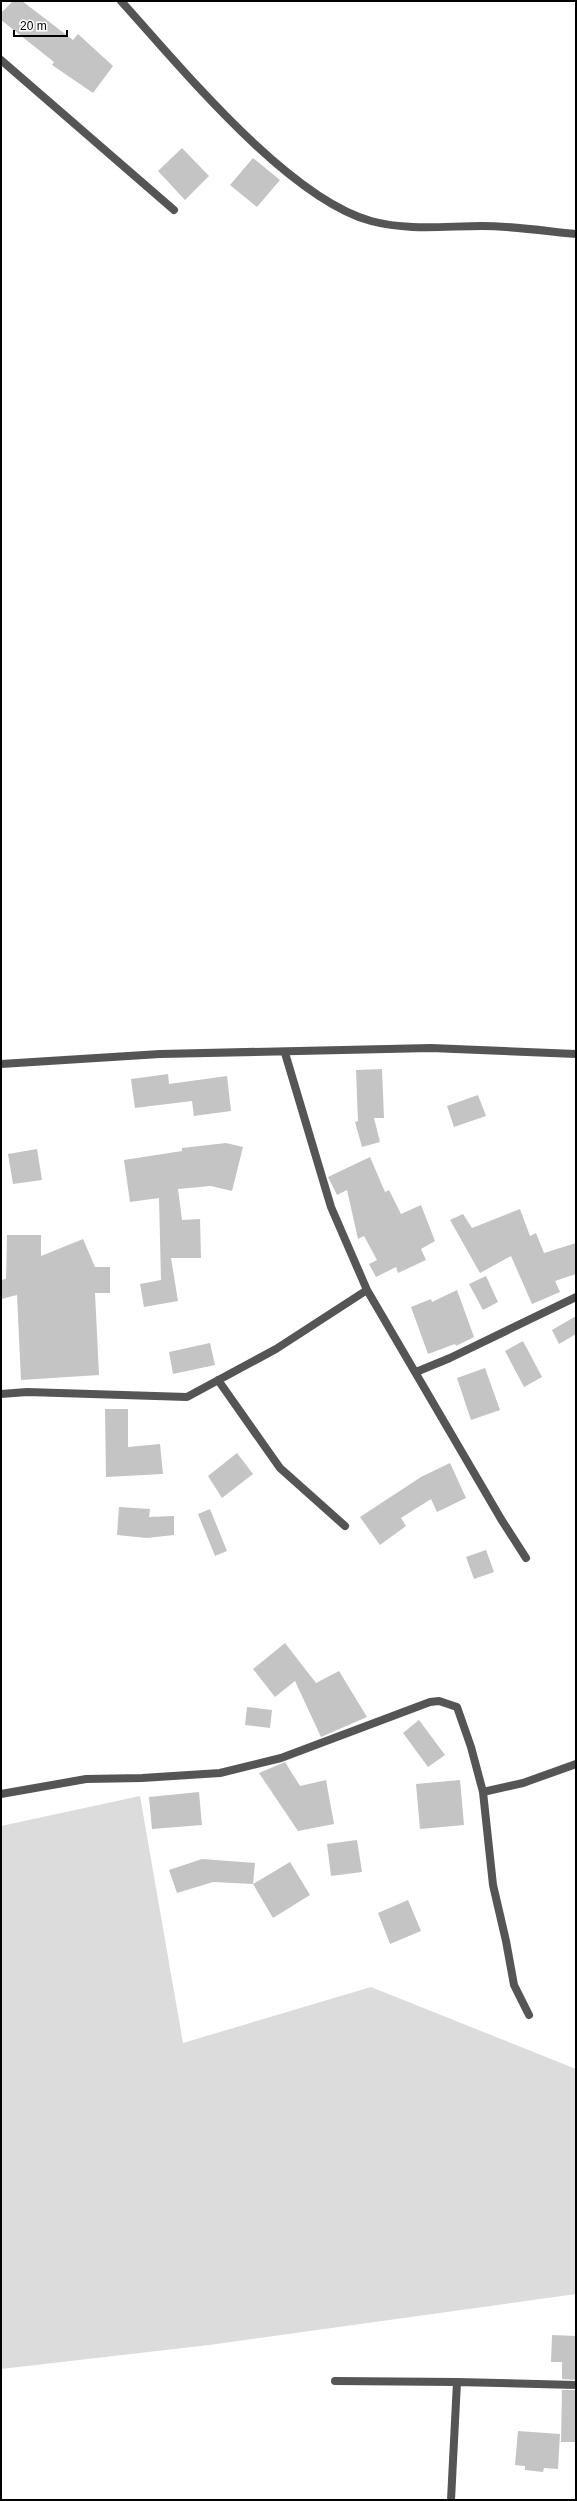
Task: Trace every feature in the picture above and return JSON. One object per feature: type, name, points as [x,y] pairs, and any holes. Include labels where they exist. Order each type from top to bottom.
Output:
[{"type":"street","points":[[121,1],[245,136],[299,181],[334,206],[370,221],[409,228],[484,226],[576,234]]},
{"type":"street","points":[[1,60],[174,210]]},
{"type":"street","points":[[1,1064],[160,1054],[285,1053],[431,1048],[576,1054]]},
{"type":"street","points":[[285,1053],[331,1207],[367,1290],[501,1519],[526,1558]]},
{"type":"street","points":[[1,1394],[27,1392],[186,1397],[276,1349],[367,1290]]},
{"type":"street","points":[[416,1372],[450,1358],[576,1296]]},
{"type":"street","points":[[218,1380],[280,1468],[345,1526]]},
{"type":"street","points":[[1,1794],[86,1779],[142,1778],[220,1773],[281,1758],[430,1702],[438,1701],[457,1707],[472,1747],[483,1792],[493,1886],[506,1941],[514,1985],[528,2015]]},
{"type":"street","points":[[483,1792],[522,1783],[576,1764]]},
{"type":"street","points":[[335,2381],[576,2385]]},
{"type":"street","points":[[451,2500],[457,2382]]},
{"type":"shaded area","points":[[140,1796],[183,2043],[371,1987],[576,2069],[576,2294],[209,2345],[1,2369],[1,1826]]},
{"type":"building","points":[[13,1],[22,1],[73,40],[78,34],[113,66],[93,93],[52,65],[54,62],[1,20],[1,13]]},
{"type":"building","points":[[182,148],[209,176],[185,200],[158,171]]},
{"type":"building","points":[[253,158],[280,180],[257,207],[230,185]]},
{"type":"building","points":[[382,1069],[384,1118],[374,1118],[380,1142],[362,1147],[355,1122],[358,1121],[356,1070]]},
{"type":"building","points":[[168,1074],[169,1084],[227,1076],[231,1111],[194,1116],[192,1101],[135,1108],[131,1079]]},
{"type":"building","points":[[478,1095],[486,1116],[454,1127],[447,1106]]},
{"type":"building","points":[[226,1143],[243,1147],[232,1191],[211,1186],[178,1189],[182,1220],[200,1219],[201,1258],[171,1258],[178,1301],[144,1307],[140,1284],[161,1280],[159,1198],[130,1202],[124,1160],[182,1151],[182,1148]]},
{"type":"building","points":[[37,1149],[42,1180],[13,1184],[8,1154]]},
{"type":"building","points":[[370,1157],[385,1192],[389,1190],[401,1214],[421,1205],[435,1241],[421,1249],[426,1260],[398,1273],[396,1267],[376,1277],[369,1264],[377,1260],[364,1236],[358,1239],[347,1190],[337,1195],[328,1177]]},
{"type":"building","points":[[520,1209],[530,1236],[536,1233],[544,1253],[576,1243],[576,1274],[555,1281],[560,1292],[532,1304],[511,1256],[480,1273],[450,1220],[463,1214],[472,1228]]},
{"type":"building","points":[[7,1235],[41,1235],[41,1256],[83,1239],[95,1267],[110,1267],[110,1293],[95,1293],[99,1375],[21,1380],[17,1295],[1,1299],[1,1280],[6,1279]]},
{"type":"building","points":[[486,1276],[498,1302],[483,1310],[469,1284]]},
{"type":"building","points":[[457,1290],[474,1337],[456,1346],[455,1344],[428,1354],[411,1307],[431,1299],[432,1302]]},
{"type":"building","points":[[576,1316],[576,1334],[559,1344],[552,1330]]},
{"type":"building","points":[[523,1341],[542,1377],[524,1387],[505,1351]]},
{"type":"building","points":[[210,1343],[215,1365],[173,1374],[169,1352]]},
{"type":"building","points":[[485,1368],[500,1410],[471,1420],[457,1378]]},
{"type":"building","points":[[105,1409],[128,1409],[128,1447],[160,1444],[163,1474],[106,1477]]},
{"type":"building","points":[[237,1453],[253,1474],[222,1498],[208,1476]]},
{"type":"building","points":[[450,1463],[466,1498],[437,1512],[431,1499],[401,1518],[406,1526],[380,1545],[360,1517],[421,1477]]},
{"type":"building","points":[[119,1507],[150,1509],[149,1517],[174,1516],[174,1535],[147,1538],[117,1535]]},
{"type":"building","points":[[210,1509],[227,1551],[215,1556],[198,1514]]},
{"type":"building","points":[[486,1550],[494,1572],[474,1579],[466,1557]]},
{"type":"building","points":[[285,1643],[316,1683],[339,1671],[367,1717],[321,1737],[295,1681],[275,1697],[253,1669]]},
{"type":"building","points":[[247,1707],[272,1710],[270,1728],[245,1725]]},
{"type":"building","points":[[419,1720],[445,1755],[428,1767],[403,1733]]},
{"type":"building","points":[[285,1762],[300,1786],[326,1780],[334,1824],[298,1831],[259,1773]]},
{"type":"building","points":[[460,1780],[464,1825],[420,1829],[416,1784]]},
{"type":"building","points":[[199,1792],[202,1825],[152,1829],[149,1797]]},
{"type":"building","points":[[357,1840],[362,1872],[331,1876],[327,1844]]},
{"type":"building","points":[[202,1859],[255,1863],[253,1884],[213,1882],[177,1893],[169,1870]]},
{"type":"building","points":[[290,1862],[310,1895],[273,1918],[253,1884]]},
{"type":"building","points":[[408,1900],[421,1931],[390,1944],[378,1913]]},
{"type":"building","points":[[552,2335],[576,2336],[576,2380],[562,2379],[562,2362],[551,2362]]},
{"type":"building","points":[[562,2390],[576,2390],[576,2442],[561,2442]]},
{"type":"building","points":[[518,2431],[560,2434],[558,2469],[544,2468],[543,2472],[525,2470],[525,2466],[515,2465]]}]
